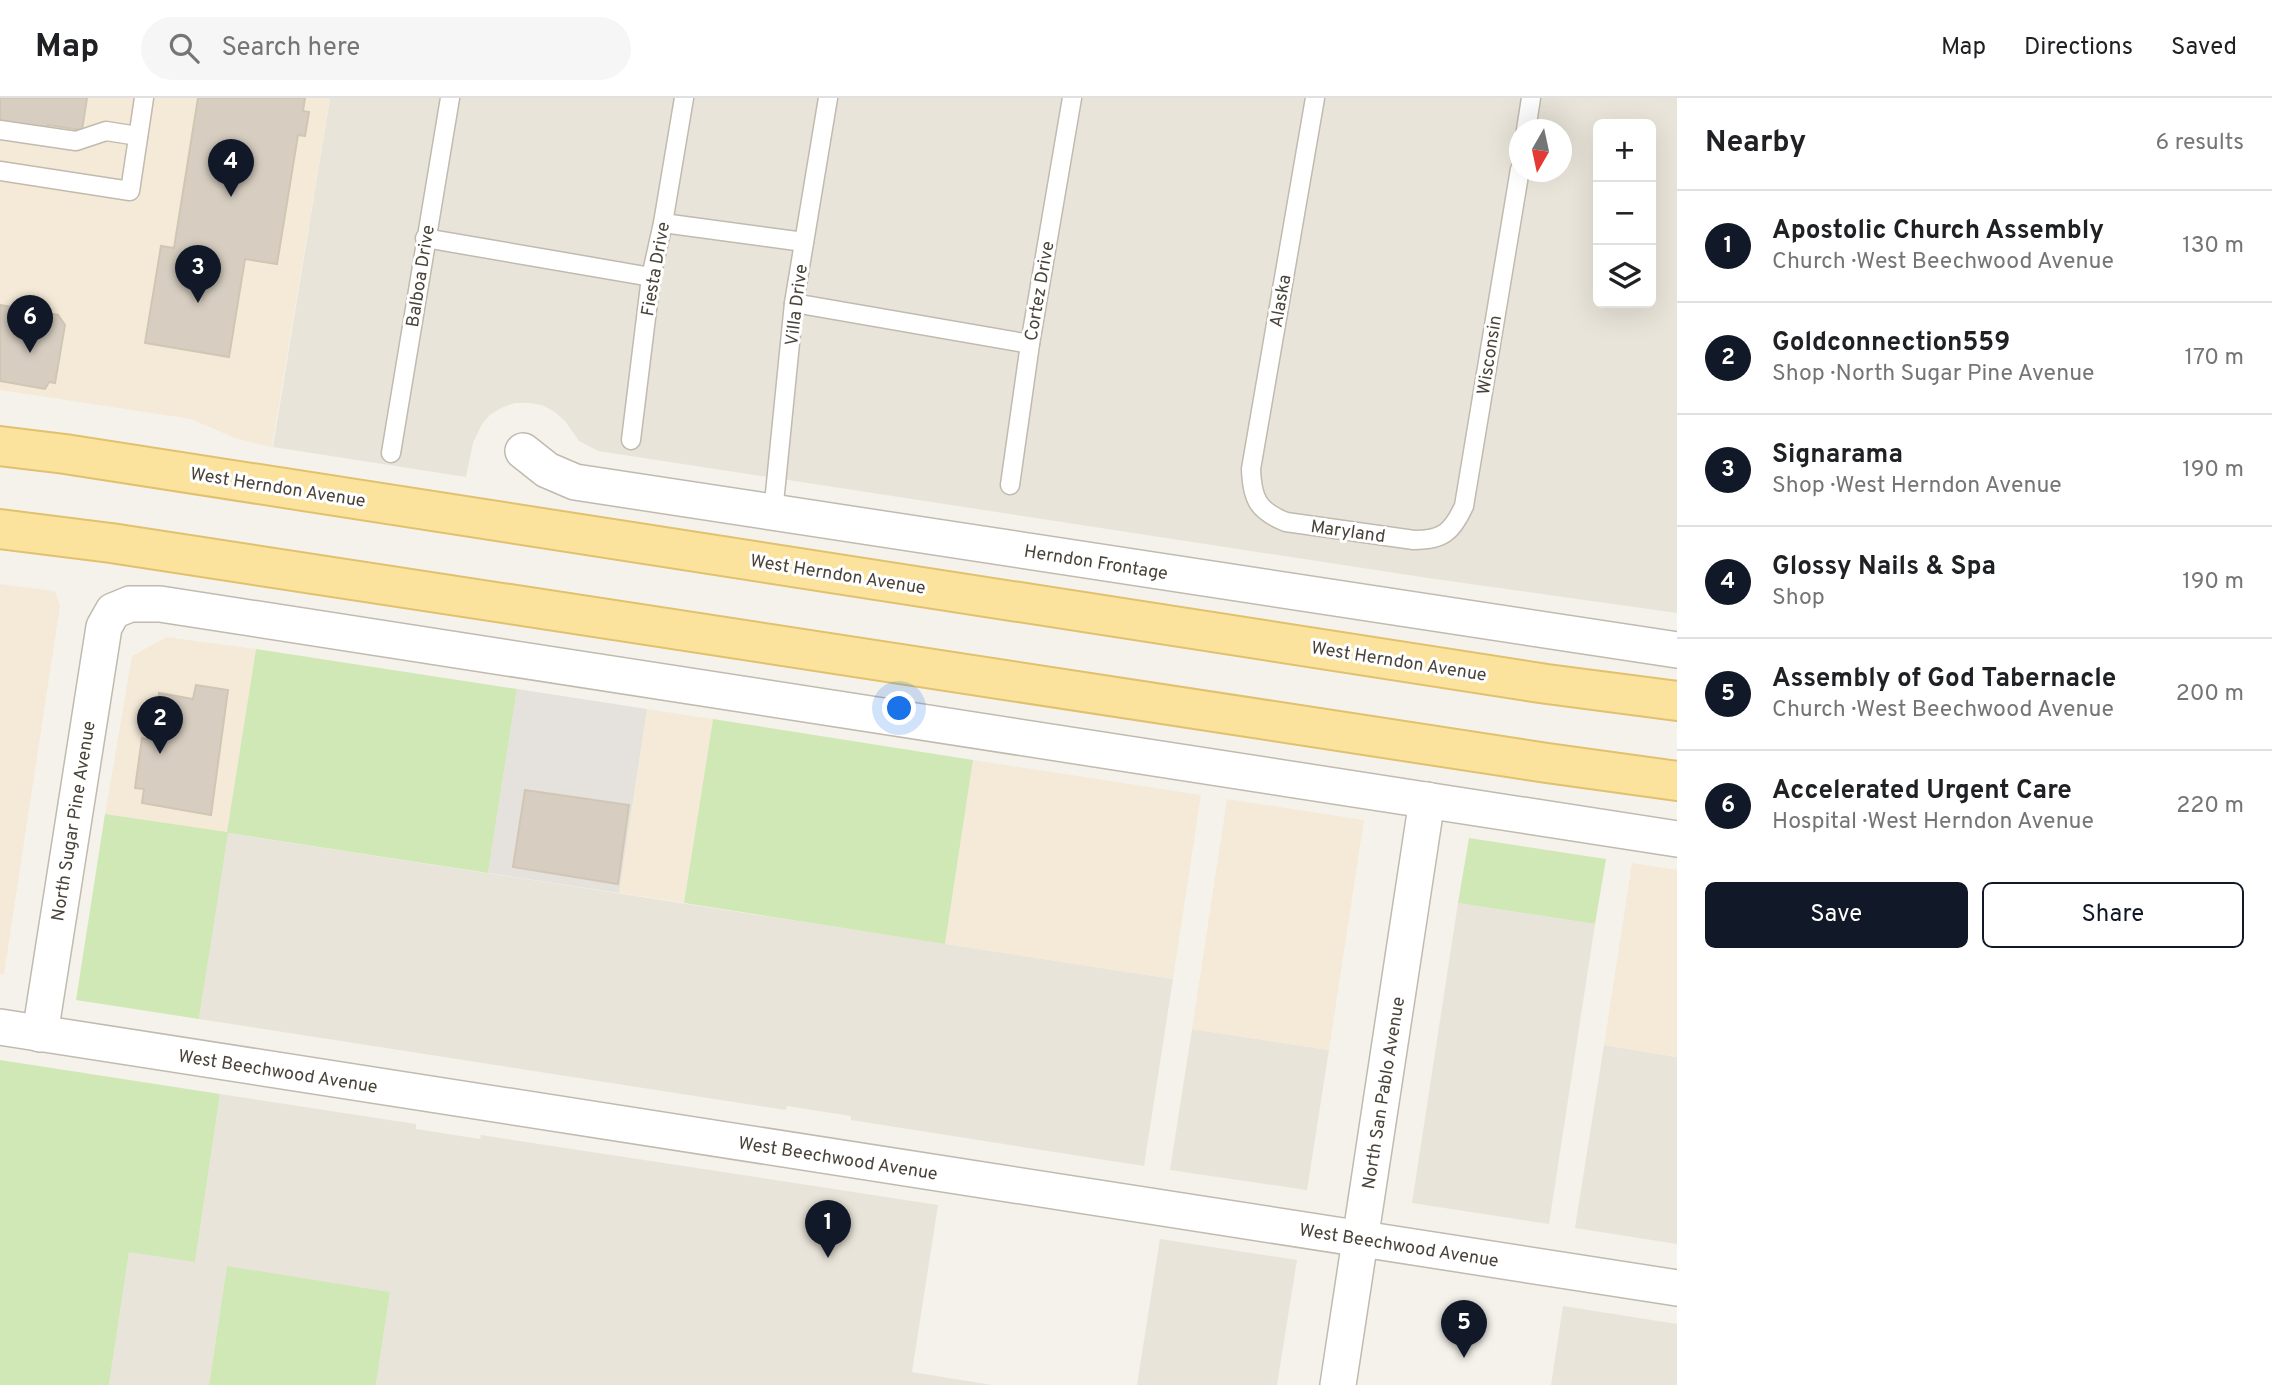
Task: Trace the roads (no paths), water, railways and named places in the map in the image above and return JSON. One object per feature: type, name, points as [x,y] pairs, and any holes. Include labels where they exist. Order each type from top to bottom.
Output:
[{"type":"main road","name":"West Herndon Avenue","points":[[0,446],[1547,684],[1677,701]]},
{"type":"main road","points":[[0,530],[111,543],[1677,781]]},
{"type":"street","name":"Herndon Frontage","points":[[523,452],[547,470],[575,482],[1677,650]]},
{"type":"street","name":"North Sugar Pine Avenue","points":[[40,1034],[104,627],[113,611],[130,604],[160,604],[1427,800]]},
{"type":"street","points":[[1427,800],[1677,839]]},
{"type":"street","name":"North San Pablo Avenue","points":[[1338,1385],[1427,800]]},
{"type":"street","name":"West Beechwood Avenue","points":[[0,1027],[1677,1288]]},
{"type":"lane","points":[[0,171],[130,191],[144,98]]},
{"type":"lane","name":"Balboa Drive","points":[[391,453],[450,98]]},
{"type":"lane","name":"Fiesta Drive","points":[[631,440],[651,277],[684,98]]},
{"type":"lane","name":"Villa Drive","points":[[773,513],[794,303],[828,98]]},
{"type":"lane","name":"Cortez Drive","points":[[1010,485],[1030,344],[1072,98]]},
{"type":"lane","name":"Alaska","points":[[1257,503],[1251,487],[1251,469],[1315,98]]},
{"type":"lane","points":[[1528,119],[1531,98]]},
{"type":"lane","points":[[0,130],[76,141],[106,131],[138,136]]},
{"type":"lane","name":"Wisconsin","points":[[1444,535],[1457,522],[1464,506],[1518,182]]},
{"type":"lane","points":[[663,223],[804,242]]},
{"type":"lane","points":[[425,239],[651,277]]},
{"type":"lane","points":[[794,303],[1030,344]]},
{"type":"lane","name":"Maryland","points":[[1257,503],[1269,515],[1286,522],[1414,540],[1431,540],[1444,535]]},
{"type":"place","name":"Glossy Nails & Spa","points":[[231,197]]},
{"type":"place","name":"Signarama","points":[[198,303]]},
{"type":"place","name":"Accelerated Urgent Care","points":[[30,353]]},
{"type":"place","name":"Goldconnection559","points":[[160,754]]},
{"type":"place","name":"Apostolic Church Assembly","points":[[828,1258]]},
{"type":"place","name":"Assembly of God Tabernacle","points":[[1464,1358]]}]
